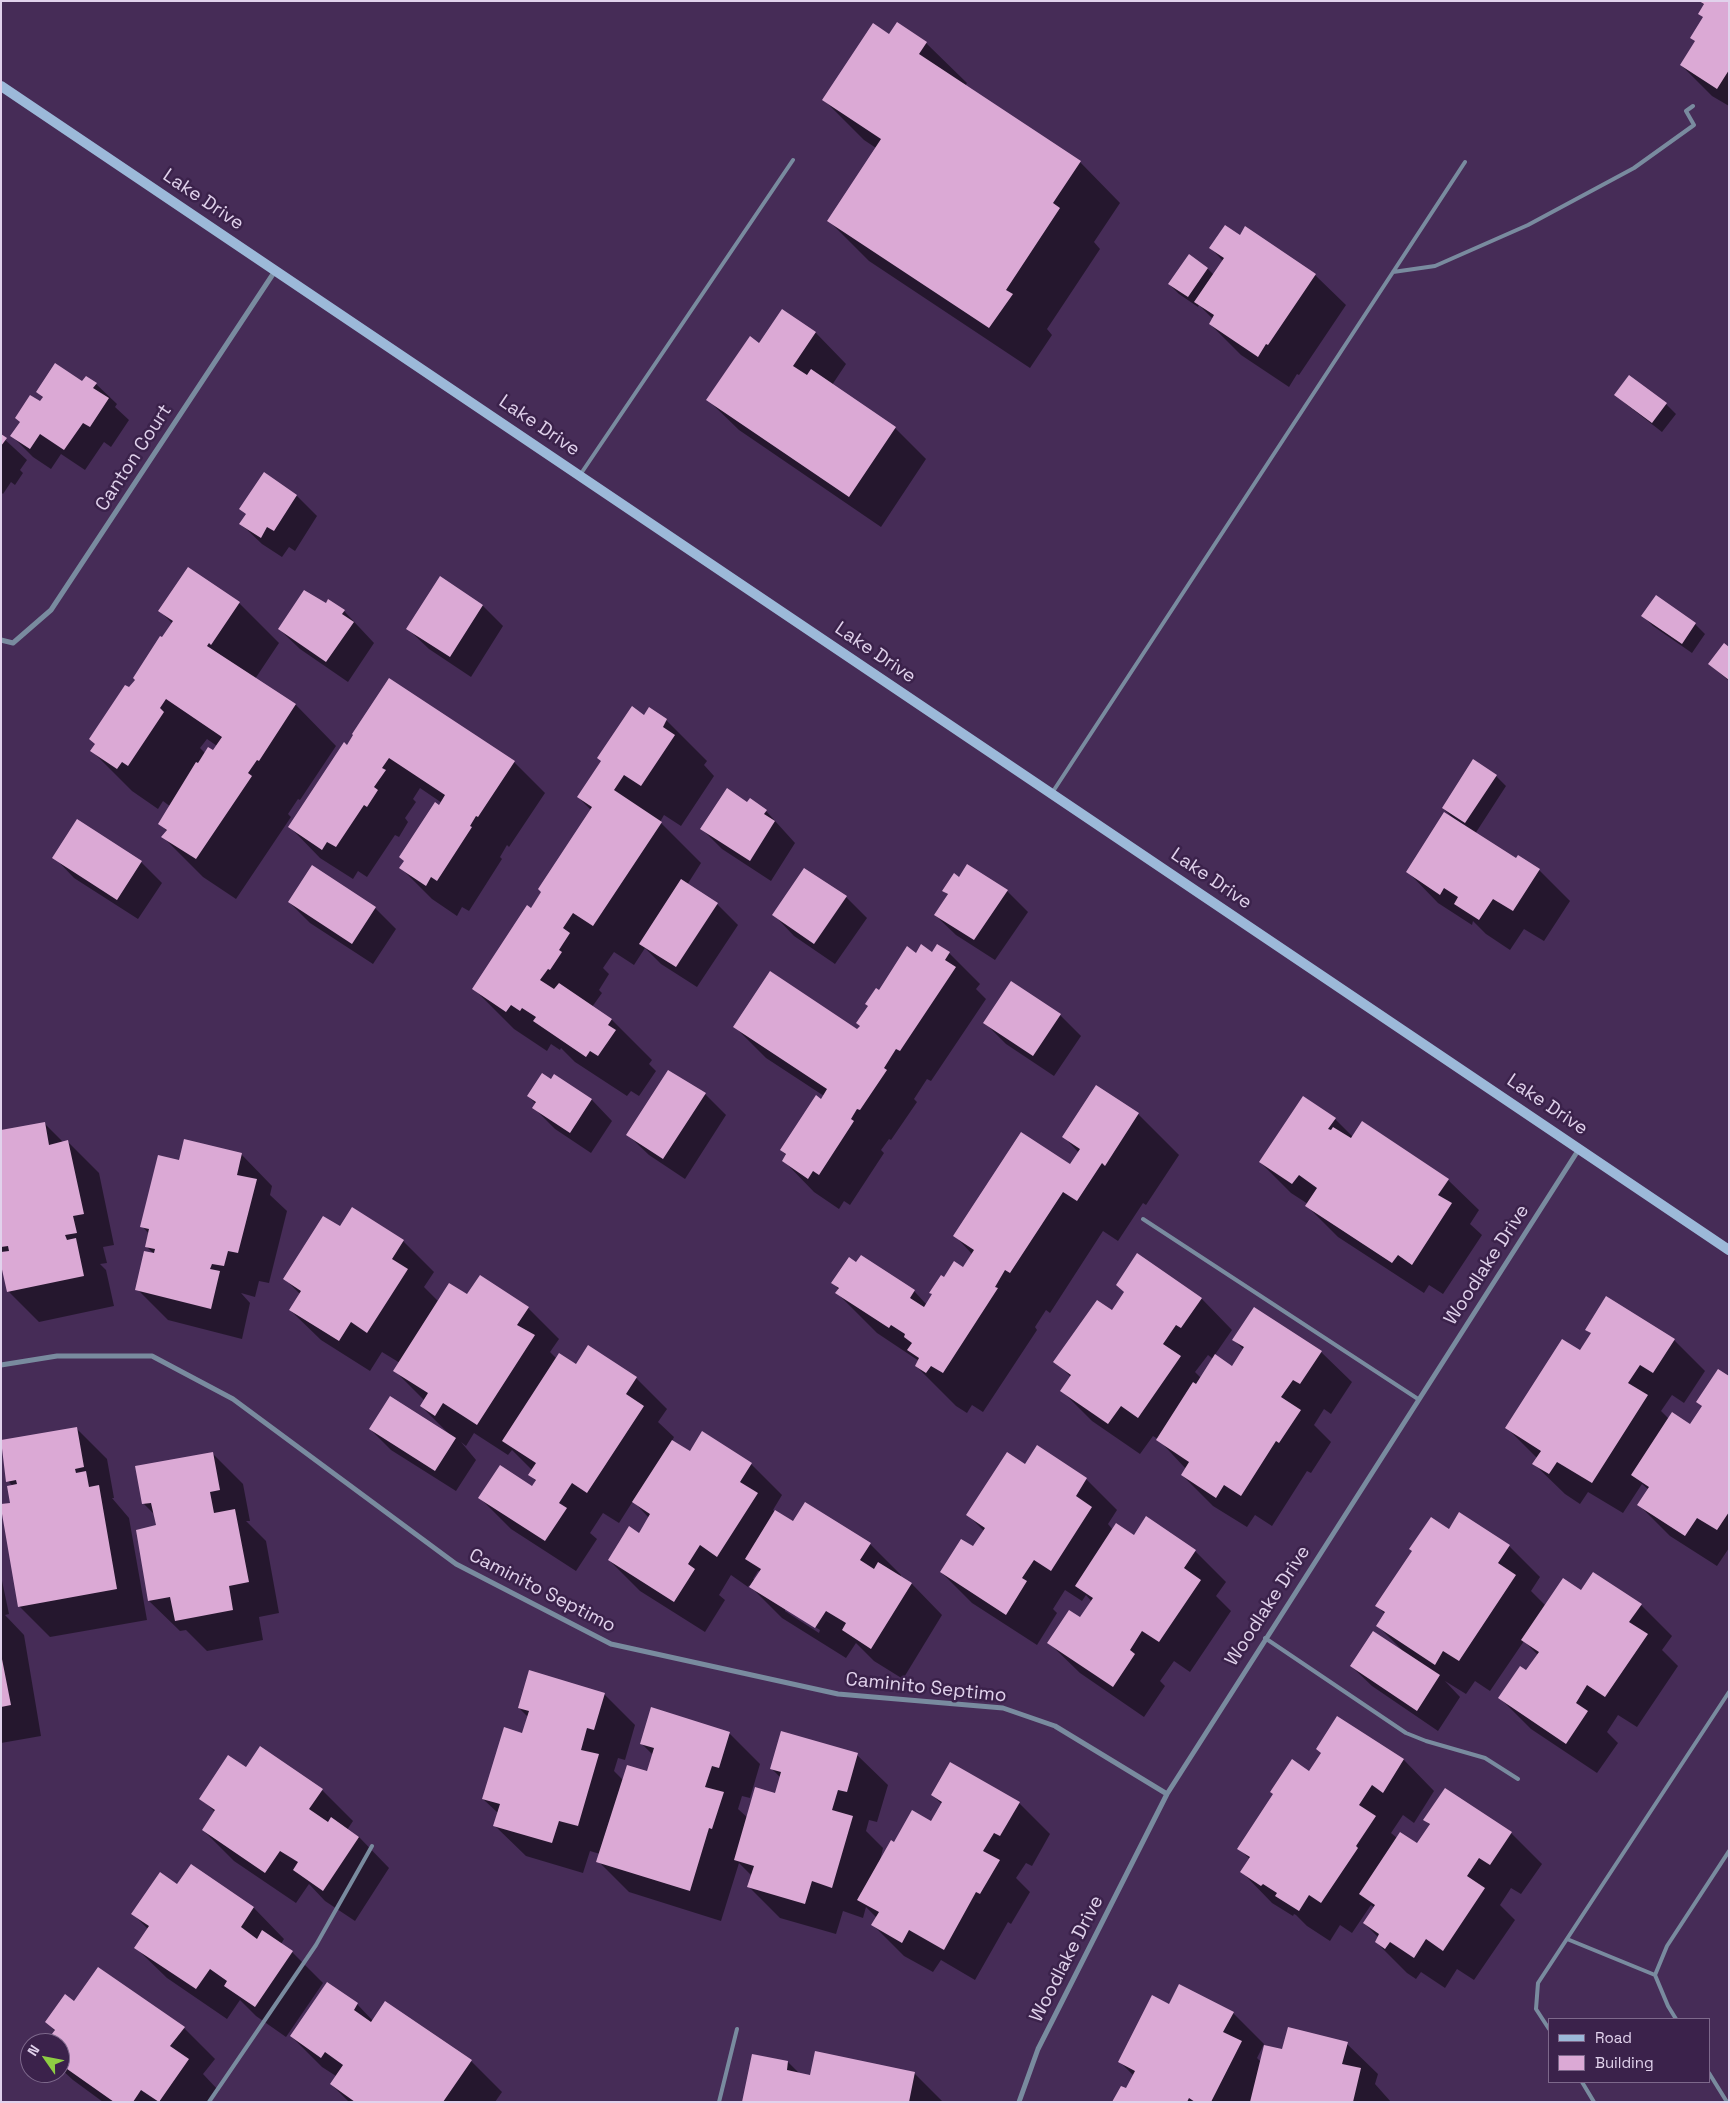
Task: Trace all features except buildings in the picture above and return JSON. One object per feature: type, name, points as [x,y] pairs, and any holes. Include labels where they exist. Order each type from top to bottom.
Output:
[{"type":"main road","name":"Lake Drive","points":[[1,86],[1729,1250]]},
{"type":"street","name":"Canton Court","points":[[1,640],[13,643],[51,610],[276,270]]},
{"type":"street","name":"Woodlake Drive","points":[[1019,2102],[1038,2049],[1167,1794],[1580,1148]]},
{"type":"street","name":"Caminito Septimo","points":[[1,1366],[57,1356],[152,1356],[233,1399],[456,1564],[611,1644],[838,1694],[1003,1708],[1055,1726],[1167,1794]]},
{"type":"lane","points":[[1393,272],[1434,266],[1528,225],[1634,168],[1694,125],[1686,111],[1693,106]]},
{"type":"lane","points":[[580,475],[793,160]]},
{"type":"lane","points":[[1052,793],[1465,162]]},
{"type":"lane","points":[[1143,1219],[1418,1399]]},
{"type":"lane","points":[[1265,1638],[1406,1733],[1426,1741],[1485,1758],[1518,1779]]},
{"type":"lane","points":[[1548,2027],[1536,2008],[1538,1984],[1729,1692]]},
{"type":"lane","points":[[209,2102],[316,1945],[372,1846]]},
{"type":"lane","points":[[1675,2018],[1668,2006],[1656,1975],[1667,1946],[1729,1851]]},
{"type":"lane","points":[[1567,1939],[1656,1975]]},
{"type":"lane","points":[[719,2102],[737,2029]]},
{"type":"lane","points":[[1710,2074],[1727,2102]]},
{"type":"lane","points":[[1583,2083],[1594,2102]]}]
